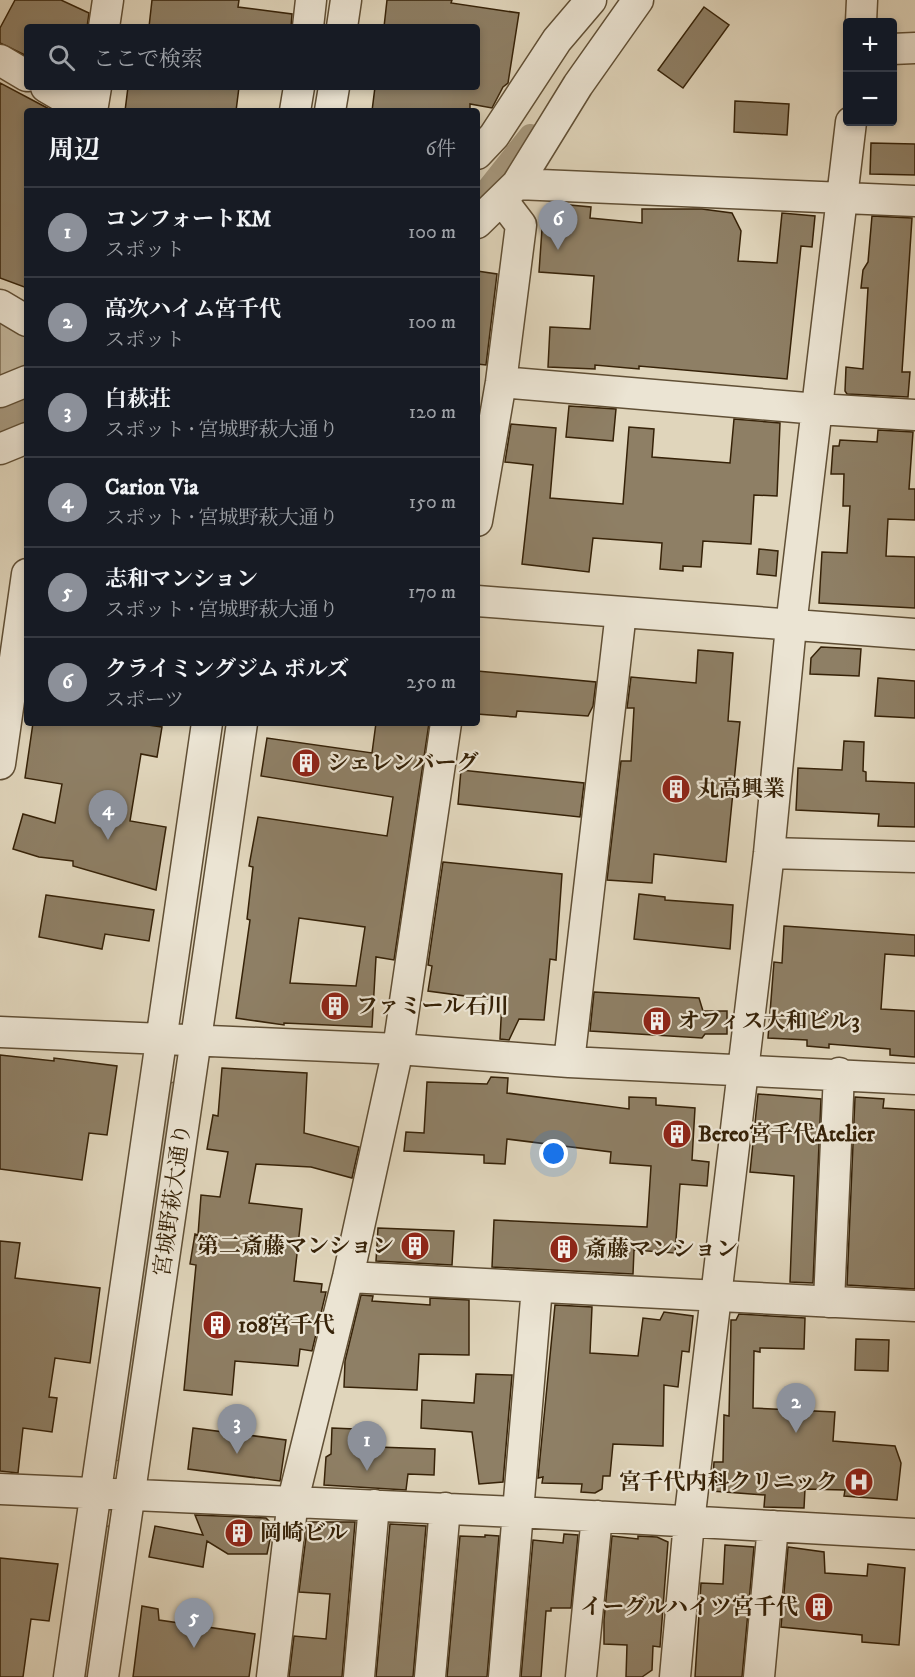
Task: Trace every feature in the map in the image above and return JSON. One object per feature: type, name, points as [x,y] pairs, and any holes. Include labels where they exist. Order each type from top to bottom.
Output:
[{"type":"street","points":[[104,24],[108,0]]},
{"type":"street","points":[[308,24],[311,0]]},
{"type":"street","points":[[342,24],[346,0]]},
{"type":"street","points":[[557,40],[561,0]]},
{"type":"street","points":[[480,151],[494,136],[557,40],[591,0]]},
{"type":"street","points":[[480,220],[509,192],[578,85],[638,0]]},
{"type":"street","points":[[861,18],[862,0]]},
{"type":"street","points":[[897,49],[915,48]]},
{"type":"street","points":[[0,60],[24,74]]},
{"type":"street","points":[[51,90],[82,108]]},
{"type":"street","points":[[92,108],[96,90]]},
{"type":"street","points":[[296,108],[298,90]]},
{"type":"street","points":[[330,108],[334,90]]},
{"type":"street","points":[[675,1677],[689,1522],[769,853],[791,626],[851,126]]},
{"type":"street","points":[[509,192],[843,197],[915,201]]},
{"type":"street","points":[[480,504],[501,382],[521,225],[509,192]]},
{"type":"street","points":[[0,305],[24,319]]},
{"type":"street","points":[[0,392],[24,382]]},
{"type":"street","points":[[501,382],[818,410],[915,415]]},
{"type":"street","points":[[0,449],[24,439]]},
{"type":"street","points":[[0,764],[24,595]]},
{"type":"street","points":[[480,601],[915,634]]},
{"type":"street","points":[[569,1062],[621,612]]},
{"type":"street","name":"宮城野萩大通り","points":[[69,1677],[207,726]]},
{"type":"street","name":"宮城野萩大通り","points":[[104,1677],[242,726]]},
{"type":"street","points":[[272,1677],[293,1500],[348,1277],[398,1049],[446,726]]},
{"type":"street","points":[[769,853],[915,857]]},
{"type":"street","points":[[0,1032],[162,1041],[398,1049],[741,1072],[839,1073],[915,1079]]},
{"type":"street","points":[[829,1302],[839,1073]]},
{"type":"street","points":[[348,1277],[715,1298],[915,1306]]},
{"type":"street","points":[[504,1677],[537,1287]]},
{"type":"street","points":[[0,1489],[293,1500],[915,1534]]},
{"type":"street","points":[[359,1677],[374,1505]]},
{"type":"street","points":[[430,1677],[445,1508]]},
{"type":"street","points":[[581,1677],[597,1516]]},
{"type":"street","points":[[759,1677],[773,1526]]},
{"type":"shaded area","points":[[0,321],[24,335],[24,374],[0,384]]},
{"type":"shaded area","points":[[170,1083],[176,1084],[120,1461],[115,1460]]},
{"type":"shaded area","points":[[106,1527],[111,1527],[90,1677],[82,1677]]},
{"type":"building","points":[[15,0],[61,0],[89,13],[87,24],[24,24],[24,55],[0,43],[0,28]]},
{"type":"building","points":[[152,0],[239,0],[238,7],[292,14],[291,24],[149,24]]},
{"type":"building","points":[[387,0],[452,0],[451,3],[519,13],[508,83],[503,87],[492,108],[470,104],[470,108],[372,108],[375,90],[480,90],[480,24],[384,24]]},
{"type":"building","points":[[704,7],[729,25],[683,88],[658,70]]},
{"type":"building","points":[[0,83],[47,108],[24,108],[24,287],[0,278]]},
{"type":"building","points":[[128,90],[239,90],[236,108],[125,108]]},
{"type":"building","points":[[735,101],[789,104],[787,135],[734,132]]},
{"type":"building","points":[[871,143],[915,144],[915,175],[870,174]]},
{"type":"building","points":[[559,204],[591,207],[590,218],[642,223],[642,209],[702,209],[732,213],[741,231],[738,261],[777,263],[782,213],[815,216],[812,247],[801,246],[787,379],[639,366],[639,369],[595,365],[595,369],[548,367],[550,327],[590,329],[594,276],[539,272],[543,215]]},
{"type":"building","points":[[872,216],[912,218],[902,372],[910,372],[908,397],[847,394],[845,391],[846,367],[863,369],[868,288],[861,288],[863,270],[868,262]]},
{"type":"building","points":[[480,271],[497,274],[486,365],[480,364]]},
{"type":"building","points":[[569,406],[616,409],[613,441],[566,437]]},
{"type":"building","points":[[734,419],[780,423],[777,496],[754,495],[751,544],[703,541],[701,567],[683,566],[683,571],[660,569],[662,543],[593,538],[589,572],[522,564],[533,465],[505,462],[511,424],[556,428],[550,498],[623,504],[629,427],[654,429],[652,457],[730,463]]},
{"type":"building","points":[[878,430],[913,432],[909,489],[915,489],[915,520],[888,519],[886,556],[915,557],[915,608],[819,603],[822,552],[847,553],[850,506],[843,506],[844,474],[831,474],[833,446],[839,446],[840,440],[877,442]]},
{"type":"building","points":[[759,549],[778,551],[776,576],[757,574]]},
{"type":"building","points":[[821,647],[861,649],[859,676],[810,674],[811,658]]},
{"type":"building","points":[[698,650],[733,653],[728,721],[740,722],[726,862],[654,854],[652,883],[607,880],[621,761],[631,761],[634,708],[627,708],[631,677],[696,683]]},
{"type":"building","points":[[480,671],[596,682],[593,706],[588,716],[517,711],[516,717],[480,714]]},
{"type":"building","points":[[878,678],[915,681],[915,718],[875,716]]},
{"type":"building","points":[[33,726],[162,727],[157,757],[141,754],[130,821],[166,827],[156,890],[73,866],[73,861],[39,857],[13,849],[23,814],[55,823],[62,784],[25,778]]},
{"type":"building","points":[[376,726],[429,726],[394,960],[376,957],[372,1027],[284,1023],[284,1025],[236,1018],[250,920],[247,919],[253,867],[249,866],[258,817],[387,836],[393,797],[261,776],[267,738],[372,753]],"holes":[[[299,918],[365,927],[356,986],[290,983]]]},
{"type":"building","points":[[844,741],[864,742],[863,771],[866,772],[866,781],[915,783],[915,827],[878,826],[879,814],[796,810],[798,768],[842,770]]},
{"type":"building","points":[[461,770],[584,783],[580,817],[458,804]]},
{"type":"building","points":[[443,862],[562,874],[556,960],[550,959],[544,1020],[519,1019],[509,1040],[500,1039],[502,1001],[428,991],[432,966],[428,965]]},
{"type":"building","points":[[639,894],[665,897],[665,900],[733,905],[730,949],[634,939]]},
{"type":"building","points":[[46,895],[154,910],[149,941],[105,934],[102,949],[39,937]]},
{"type":"building","points":[[784,926],[915,935],[915,956],[885,954],[881,1009],[915,1011],[915,1057],[890,1055],[890,1049],[829,1044],[829,1048],[807,1046],[807,1040],[768,1038],[774,962],[782,963]]},
{"type":"building","name":"オフィス大和ビル3","points":[[594,992],[699,998],[703,1011],[727,1011],[727,1034],[705,1034],[702,1038],[590,1031]]},
{"type":"building","points":[[0,1055],[54,1061],[54,1058],[117,1066],[107,1135],[89,1133],[82,1180],[0,1169]]},
{"type":"building","points":[[222,1068],[307,1073],[304,1133],[359,1147],[352,1178],[311,1167],[256,1164],[249,1203],[302,1209],[294,1281],[322,1284],[321,1292],[326,1292],[312,1351],[300,1349],[298,1366],[235,1361],[232,1395],[184,1390],[196,1265],[190,1264],[195,1234],[198,1235],[201,1195],[220,1197],[228,1152],[207,1149],[213,1115],[218,1116]]},
{"type":"building","points":[[491,1077],[508,1078],[507,1093],[629,1109],[629,1097],[656,1098],[656,1105],[695,1108],[692,1160],[709,1162],[707,1186],[680,1184],[675,1253],[634,1250],[633,1274],[492,1267],[494,1220],[647,1227],[651,1166],[610,1163],[611,1152],[507,1139],[505,1164],[484,1163],[484,1155],[404,1151],[406,1132],[424,1133],[427,1082],[487,1084]]},
{"type":"building","points":[[758,1094],[821,1099],[813,1283],[790,1282],[794,1176],[750,1172]]},
{"type":"building","points":[[855,1097],[884,1099],[883,1108],[915,1110],[915,1289],[847,1285]]},
{"type":"building","name":"第二斎藤マンション","points":[[378,1228],[454,1231],[452,1265],[376,1261]]},
{"type":"building","points":[[0,1241],[20,1243],[15,1278],[100,1288],[90,1363],[55,1358],[49,1397],[57,1398],[52,1432],[23,1428],[18,1473],[0,1471]]},
{"type":"building","points":[[361,1295],[373,1296],[372,1301],[430,1305],[430,1298],[469,1300],[469,1355],[419,1354],[417,1390],[344,1387],[345,1361]]},
{"type":"building","points":[[555,1305],[592,1307],[590,1353],[638,1356],[643,1318],[660,1320],[664,1312],[693,1316],[689,1352],[682,1351],[678,1387],[664,1385],[663,1446],[613,1444],[610,1476],[603,1476],[602,1489],[595,1493],[581,1492],[582,1484],[542,1483],[543,1477],[538,1478]]},
{"type":"building","points":[[739,1314],[805,1318],[804,1349],[760,1348],[760,1352],[754,1351],[753,1408],[835,1412],[833,1441],[895,1446],[901,1463],[897,1500],[844,1496],[845,1490],[805,1489],[804,1508],[764,1507],[765,1495],[712,1491],[714,1462],[723,1462],[724,1415],[729,1416],[731,1320],[736,1320]]},
{"type":"building","points":[[856,1339],[889,1340],[888,1371],[855,1370]]},
{"type":"building","points":[[476,1374],[512,1375],[503,1482],[479,1484],[472,1432],[421,1428],[422,1400],[474,1403]]},
{"type":"building","points":[[193,1428],[286,1440],[280,1481],[188,1469]]},
{"type":"building","points":[[332,1428],[378,1430],[377,1447],[435,1449],[434,1475],[408,1474],[406,1490],[324,1485],[326,1457],[331,1454]]},
{"type":"building","points":[[195,1515],[266,1518],[273,1525],[267,1554],[228,1554],[207,1541],[203,1567],[149,1557],[155,1526],[203,1535]]},
{"type":"building","points":[[308,1522],[355,1522],[342,1677],[289,1677],[294,1636],[326,1639],[330,1594],[299,1592]]},
{"type":"building","points":[[390,1524],[426,1526],[413,1677],[376,1677]]},
{"type":"building","points":[[564,1534],[578,1535],[571,1608],[551,1608],[551,1611],[546,1611],[541,1677],[521,1677],[533,1540],[563,1543]]},
{"type":"building","points":[[485,1535],[499,1536],[487,1677],[447,1677],[460,1536],[485,1537]]},
{"type":"building","points":[[612,1536],[638,1539],[638,1536],[657,1537],[668,1542],[660,1647],[653,1646],[652,1670],[642,1677],[626,1677],[627,1645],[604,1644]]},
{"type":"building","points":[[725,1545],[754,1547],[742,1677],[695,1677],[701,1583],[723,1584]]},
{"type":"building","points":[[788,1547],[824,1552],[825,1573],[867,1576],[868,1564],[905,1568],[899,1645],[862,1642],[862,1635],[781,1627]]},
{"type":"building","points":[[0,1558],[58,1564],[49,1621],[31,1619],[23,1677],[0,1677]]},
{"type":"building","points":[[142,1606],[158,1609],[159,1620],[255,1634],[249,1677],[133,1677]]},
{"type":"waterway","points":[[480,201],[531,137]]},
{"type":"waterway","points":[[0,421],[24,412]]},
{"type":"place","name":"クライミングジム ボルズ","points":[[558,250]]},
{"type":"place","name":"シェレンバーグ","points":[[306,763]]},
{"type":"place","name":"丸高興業","points":[[676,789]]},
{"type":"place","name":"Carion Via","points":[[108,840]]},
{"type":"place","name":"ファミール石川","points":[[335,1006]]},
{"type":"place","name":"オフィス大和ビル3","points":[[657,1021]]},
{"type":"place","name":"Bereo宮千代Atelier","points":[[677,1134]]},
{"type":"place","name":"第二斎藤マンション","points":[[415,1246]]},
{"type":"place","name":"斎藤マンション","points":[[564,1249]]},
{"type":"place","name":"108宮千代","points":[[217,1325]]},
{"type":"place","name":"高次ハイム宮千代","points":[[796,1433]]},
{"type":"place","name":"白萩荘","points":[[237,1454]]},
{"type":"place","name":"コンフォートKM","points":[[367,1471]]},
{"type":"place","name":"宮千代内科クリニック","points":[[859,1482]]},
{"type":"place","name":"岡崎ビル","points":[[239,1533]]},
{"type":"place","name":"イーグルハイツ宮千代","points":[[819,1607]]},
{"type":"place","name":"志和マンション","points":[[194,1648]]}]
